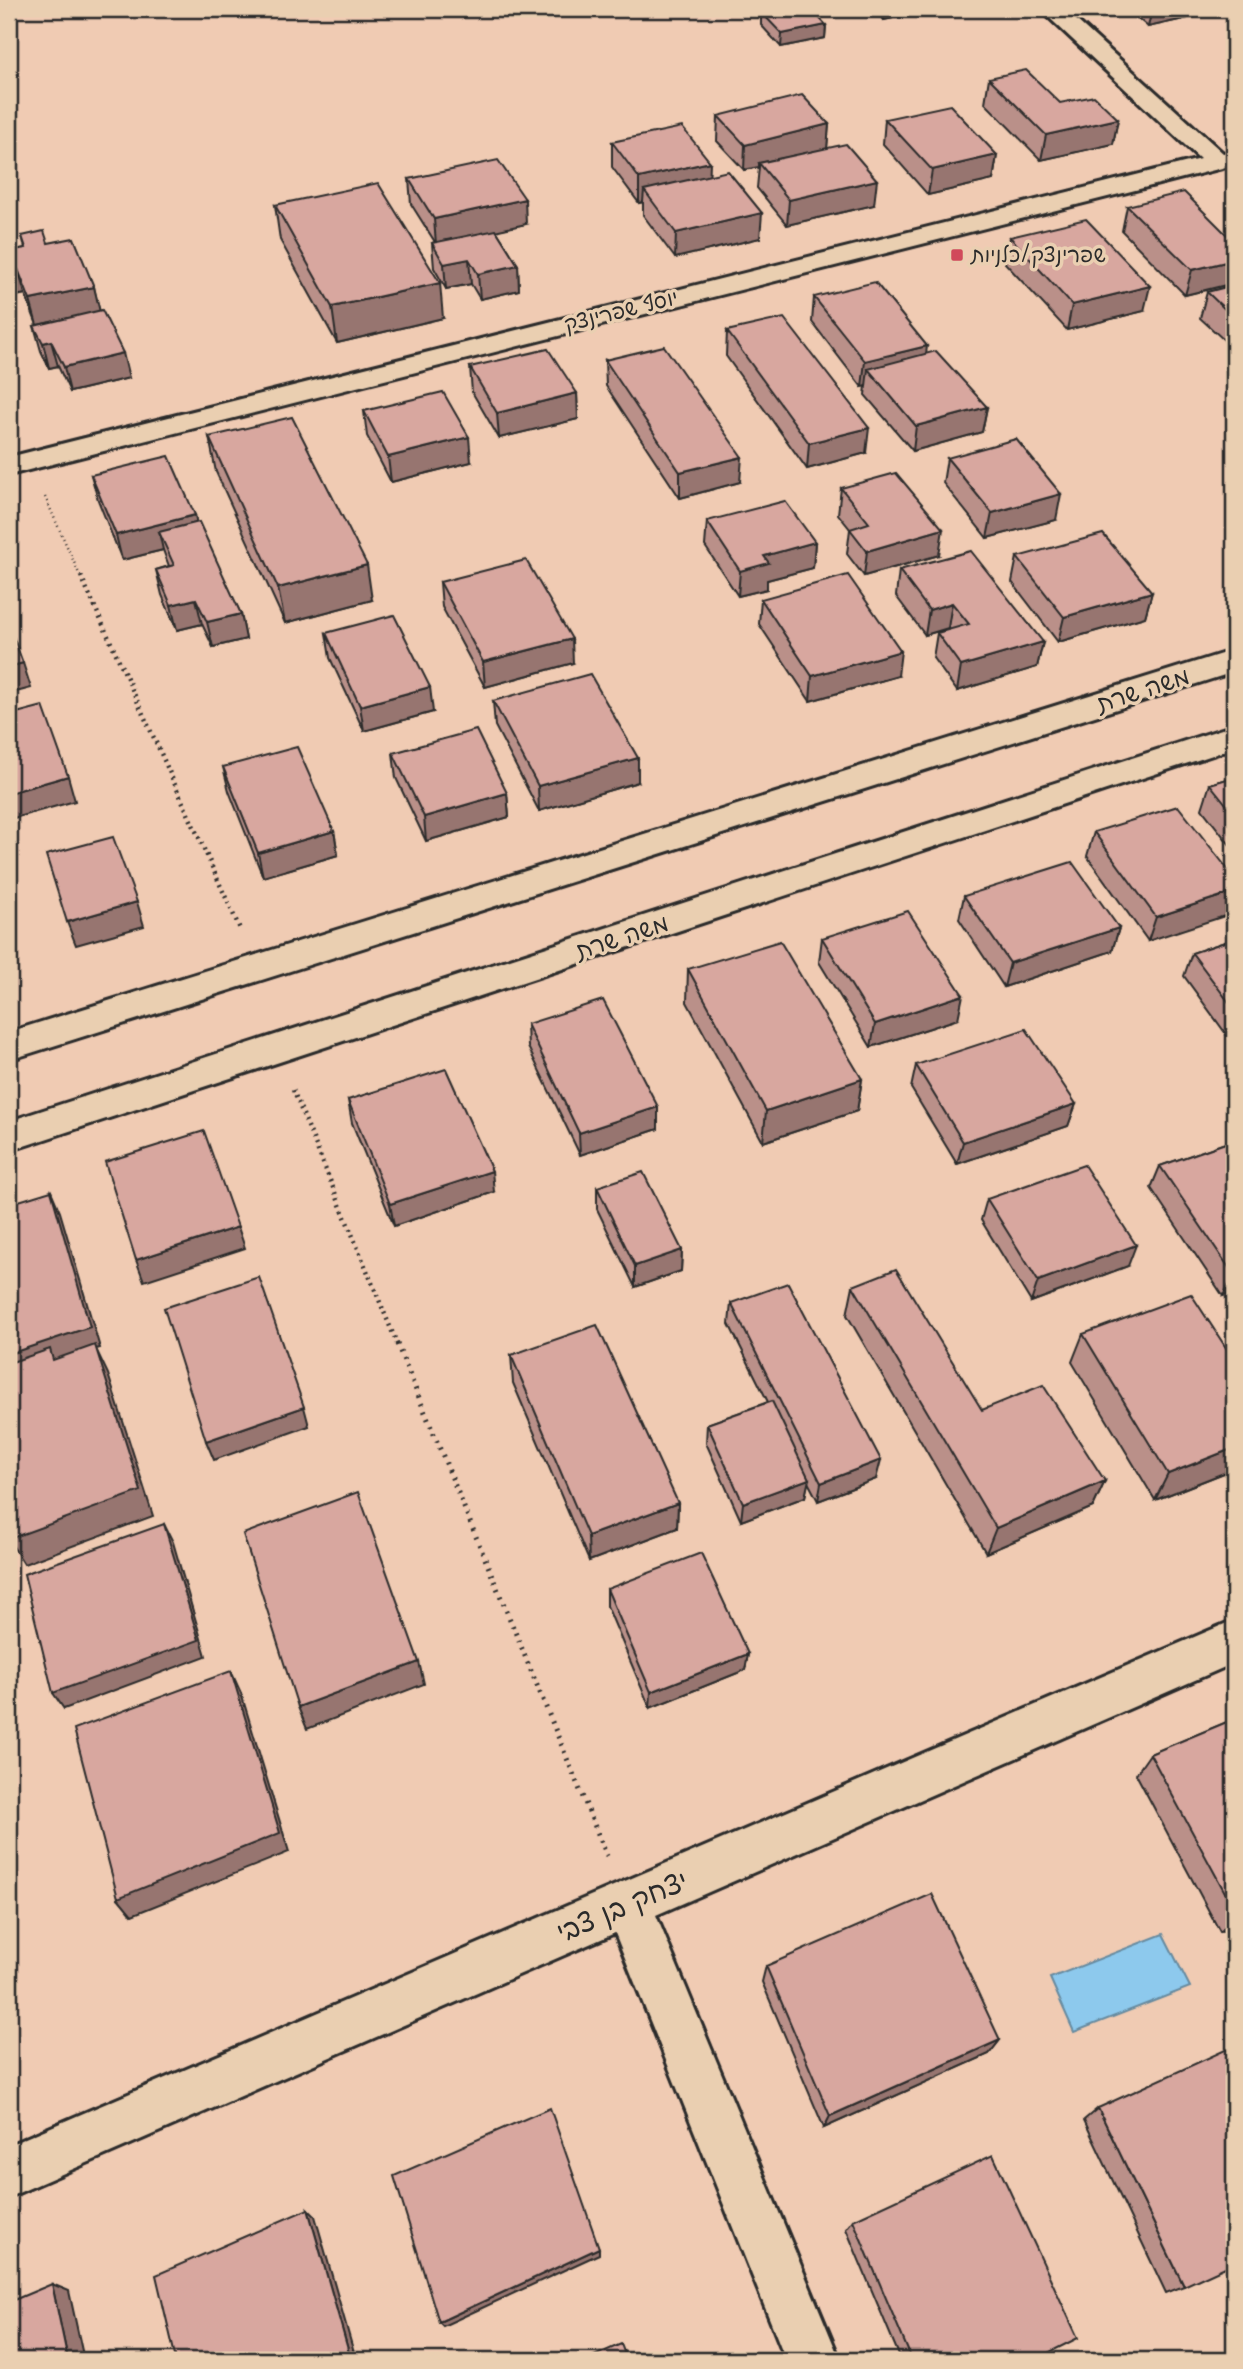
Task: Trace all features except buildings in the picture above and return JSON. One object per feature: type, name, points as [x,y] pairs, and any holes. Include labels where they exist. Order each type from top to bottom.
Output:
[{"type":"street","points":[[1052,9],[1226,160]]},
{"type":"street","name":"יוסף שפרינצק","points":[[19,463],[1226,160]]},
{"type":"street","name":"משה שרת","points":[[9,1046],[1234,661]]},
{"type":"street","name":"משה שרת","points":[[9,1136],[277,1051],[1234,736]]},
{"type":"street","name":"יצחק בן צבי","points":[[9,2171],[1234,1641]]},
{"type":"street","points":[[627,1904],[813,2360]]},
{"type":"path","points":[[19,463],[258,969]]},
{"type":"path","points":[[277,1051],[627,1904]]},
{"type":"water","points":[[1163,1934],[1190,1987],[1074,2032],[1050,1978]]},
{"type":"place","name":"שפרינצק/כלניות","points":[[957,255]]}]
